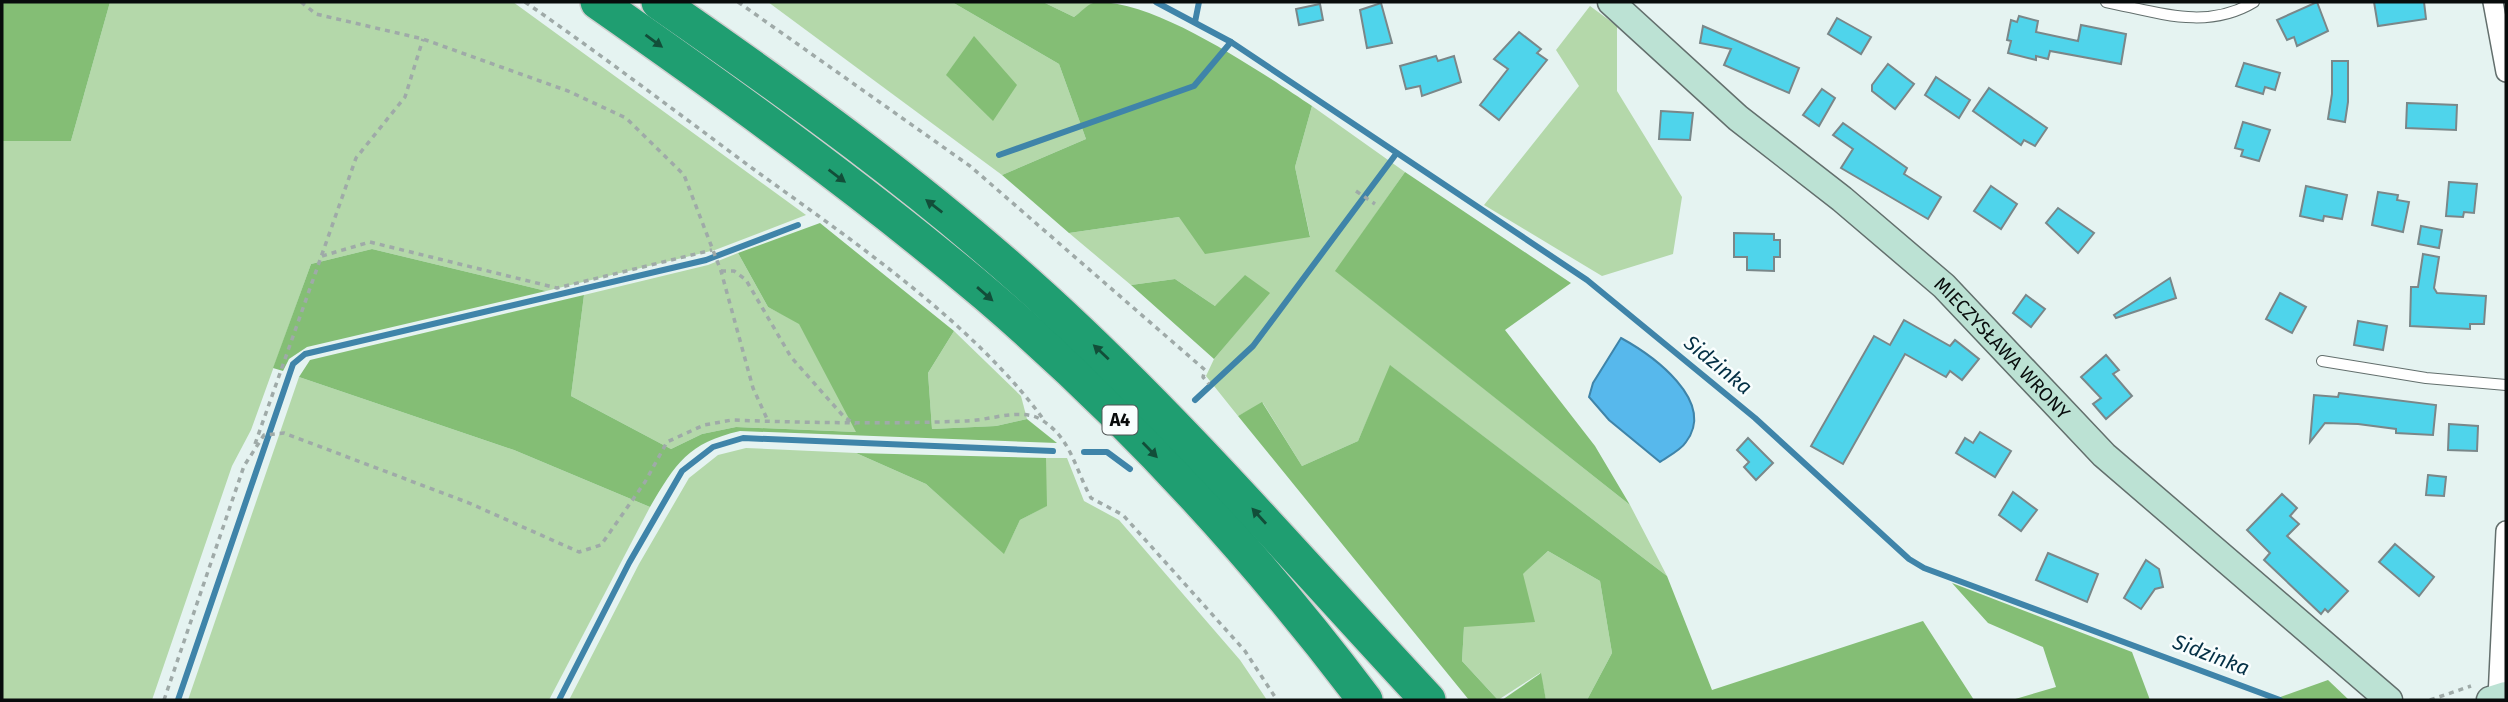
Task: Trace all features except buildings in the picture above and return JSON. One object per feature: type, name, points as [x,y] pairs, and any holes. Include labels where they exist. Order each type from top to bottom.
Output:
[{"type":"highway","name":"A4","points":[[598,2],[771,125],[880,208],[989,297],[1150,450],[1292,606],[1366,700]]},
{"type":"highway","name":"A4","points":[[659,2],[888,170],[1043,298],[1136,385],[1304,567],[1408,700]]},
{"type":"highway","points":[[1304,567],[1428,700]]},
{"type":"highway","points":[[1292,606],[1344,700]]},
{"type":"street","name":"MIECZYSŁAWA WRONY","points":[[1611,2],[1738,118],[1842,199],[1944,286],[2104,454],[2389,700]]},
{"type":"street","points":[[2493,2],[2506,72]]},
{"type":"street","points":[[2498,692],[2506,531]]},
{"type":"lane","points":[[2105,2],[2174,16],[2214,18],[2237,12],[2254,2]]},
{"type":"lane","points":[[2322,360],[2426,378],[2506,385]]},
{"type":"path","points":[[301,2],[316,15],[423,39],[568,92],[626,118],[684,175],[721,271],[753,388],[768,421]]},
{"type":"path","points":[[525,2],[849,238],[958,328],[1025,394],[1047,424],[1060,436],[1075,458],[1091,498],[1123,514],[1245,651],[1277,700]]},
{"type":"path","points":[[738,2],[970,166],[1205,370],[1203,377],[1209,384]]},
{"type":"path","points":[[164,700],[244,466],[253,448],[356,158],[405,97],[423,39]]},
{"type":"path","points":[[1356,191],[1375,204]]},
{"type":"path","points":[[322,256],[370,242],[557,288],[712,250]]},
{"type":"path","points":[[721,271],[734,271],[746,279],[790,357],[845,418],[858,425]]},
{"type":"path","points":[[253,448],[264,435],[284,433],[469,503],[579,552],[601,545],[645,482],[667,442],[704,425],[732,420],[858,425],[995,419],[1026,412],[1047,424]]},
{"type":"path","points":[[2430,700],[2498,692]]},
{"type":"green space","points":[[2,2],[110,2],[71,141],[2,141]]},
{"type":"green space","points":[[110,2],[513,2],[806,215],[715,250],[546,291],[372,249],[311,264],[251,430],[232,466],[152,700],[2,700],[2,141],[71,141]]},
{"type":"green space","points":[[768,2],[952,2],[1059,64],[1086,139],[1002,175]]},
{"type":"green space","points":[[952,2],[1043,2],[1074,17],[1096,2],[1121,5],[1178,25],[1238,58],[1291,92],[1312,106],[1295,167],[1310,237],[1205,254],[1179,217],[1069,233],[1002,175],[1086,139],[1059,64]]},
{"type":"green space","points":[[1043,2],[1094,2],[1074,17]]},
{"type":"green space","points":[[1590,6],[1617,26],[1617,91],[1682,197],[1673,254],[1602,276],[1484,205],[1579,86],[1556,50]]},
{"type":"green space","points":[[974,36],[1017,85],[993,121],[946,75]]},
{"type":"green space","points":[[1312,106],[1405,172],[1336,271],[1630,505],[1667,576],[1391,366],[1358,441],[1302,466],[1263,403],[1238,416],[1206,376],[1214,359],[1269,293],[1215,306],[1175,279],[1131,285],[1069,233],[1179,217],[1310,236],[1295,167]]},
{"type":"green space","points":[[1405,172],[1571,283],[1505,330],[1595,446],[1630,505],[1335,271]]},
{"type":"green space","points":[[820,223],[954,331],[928,373],[932,429],[996,426],[1027,419],[1057,443],[740,431],[708,442],[685,457],[650,507],[514,450],[299,377],[310,360],[584,295],[571,396],[671,449],[702,434],[736,427],[856,432],[799,324],[768,307],[738,253]]},
{"type":"green space","points":[[372,249],[546,291],[307,347],[289,359],[283,371],[273,368],[311,264]]},
{"type":"green space","points":[[738,253],[768,307],[799,323],[857,432],[736,427],[702,434],[671,449],[571,396],[584,295],[708,265]]},
{"type":"green space","points":[[1245,275],[1270,293],[1214,359],[1131,285],[1175,279],[1215,306]]},
{"type":"green space","points":[[954,331],[1021,396],[1027,419],[996,426],[932,429],[928,373]]},
{"type":"green space","points":[[1390,365],[1667,576],[1712,690],[1923,621],[1974,700],[1587,700],[1612,653],[1600,581],[1548,551],[1523,574],[1535,622],[1464,627],[1462,661],[1498,700],[1469,700],[1238,416],[1262,402],[1302,466],[1358,441]]},
{"type":"green space","points":[[299,377],[514,450],[650,507],[549,700],[188,700]]},
{"type":"green space","points":[[746,448],[856,453],[926,484],[1004,553],[1020,520],[1046,506],[1046,458],[1067,458],[1084,501],[1119,520],[1240,660],[1267,700],[569,700],[639,564],[689,478],[718,455]]},
{"type":"green space","points":[[856,453],[1046,458],[1047,506],[1020,520],[1004,554],[926,484]]},
{"type":"green space","points":[[1548,551],[1600,581],[1612,653],[1587,700],[1546,700],[1540,673],[1498,700],[1462,661],[1464,627]]},
{"type":"green space","points":[[1952,583],[2132,652],[2150,700],[2012,700],[2056,687],[2043,647],[1988,623]]},
{"type":"green space","points":[[1541,673],[1546,700],[1502,700]]},
{"type":"green space","points":[[2328,680],[2349,700],[2272,700]]},
{"type":"water","points":[[1621,338],[1649,356],[1677,381],[1693,411],[1693,426],[1686,442],[1660,462],[1609,420],[1589,397],[1593,383]]},
{"type":"waterway","name":"Sidzinka","points":[[1156,2],[1231,42],[1587,280],[1755,418],[1909,559],[1924,568],[2280,700]]},
{"type":"waterway","points":[[1195,22],[1199,2]]},
{"type":"waterway","points":[[999,155],[1194,86],[1231,42]]},
{"type":"waterway","points":[[1195,400],[1253,346],[1396,154]]},
{"type":"waterway","points":[[178,700],[293,364],[305,354],[706,260],[798,225]]},
{"type":"waterway","points":[[559,700],[629,563],[682,471],[713,447],[743,438],[1053,451]]},
{"type":"waterway","points":[[1084,452],[1107,452],[1130,469]]}]
